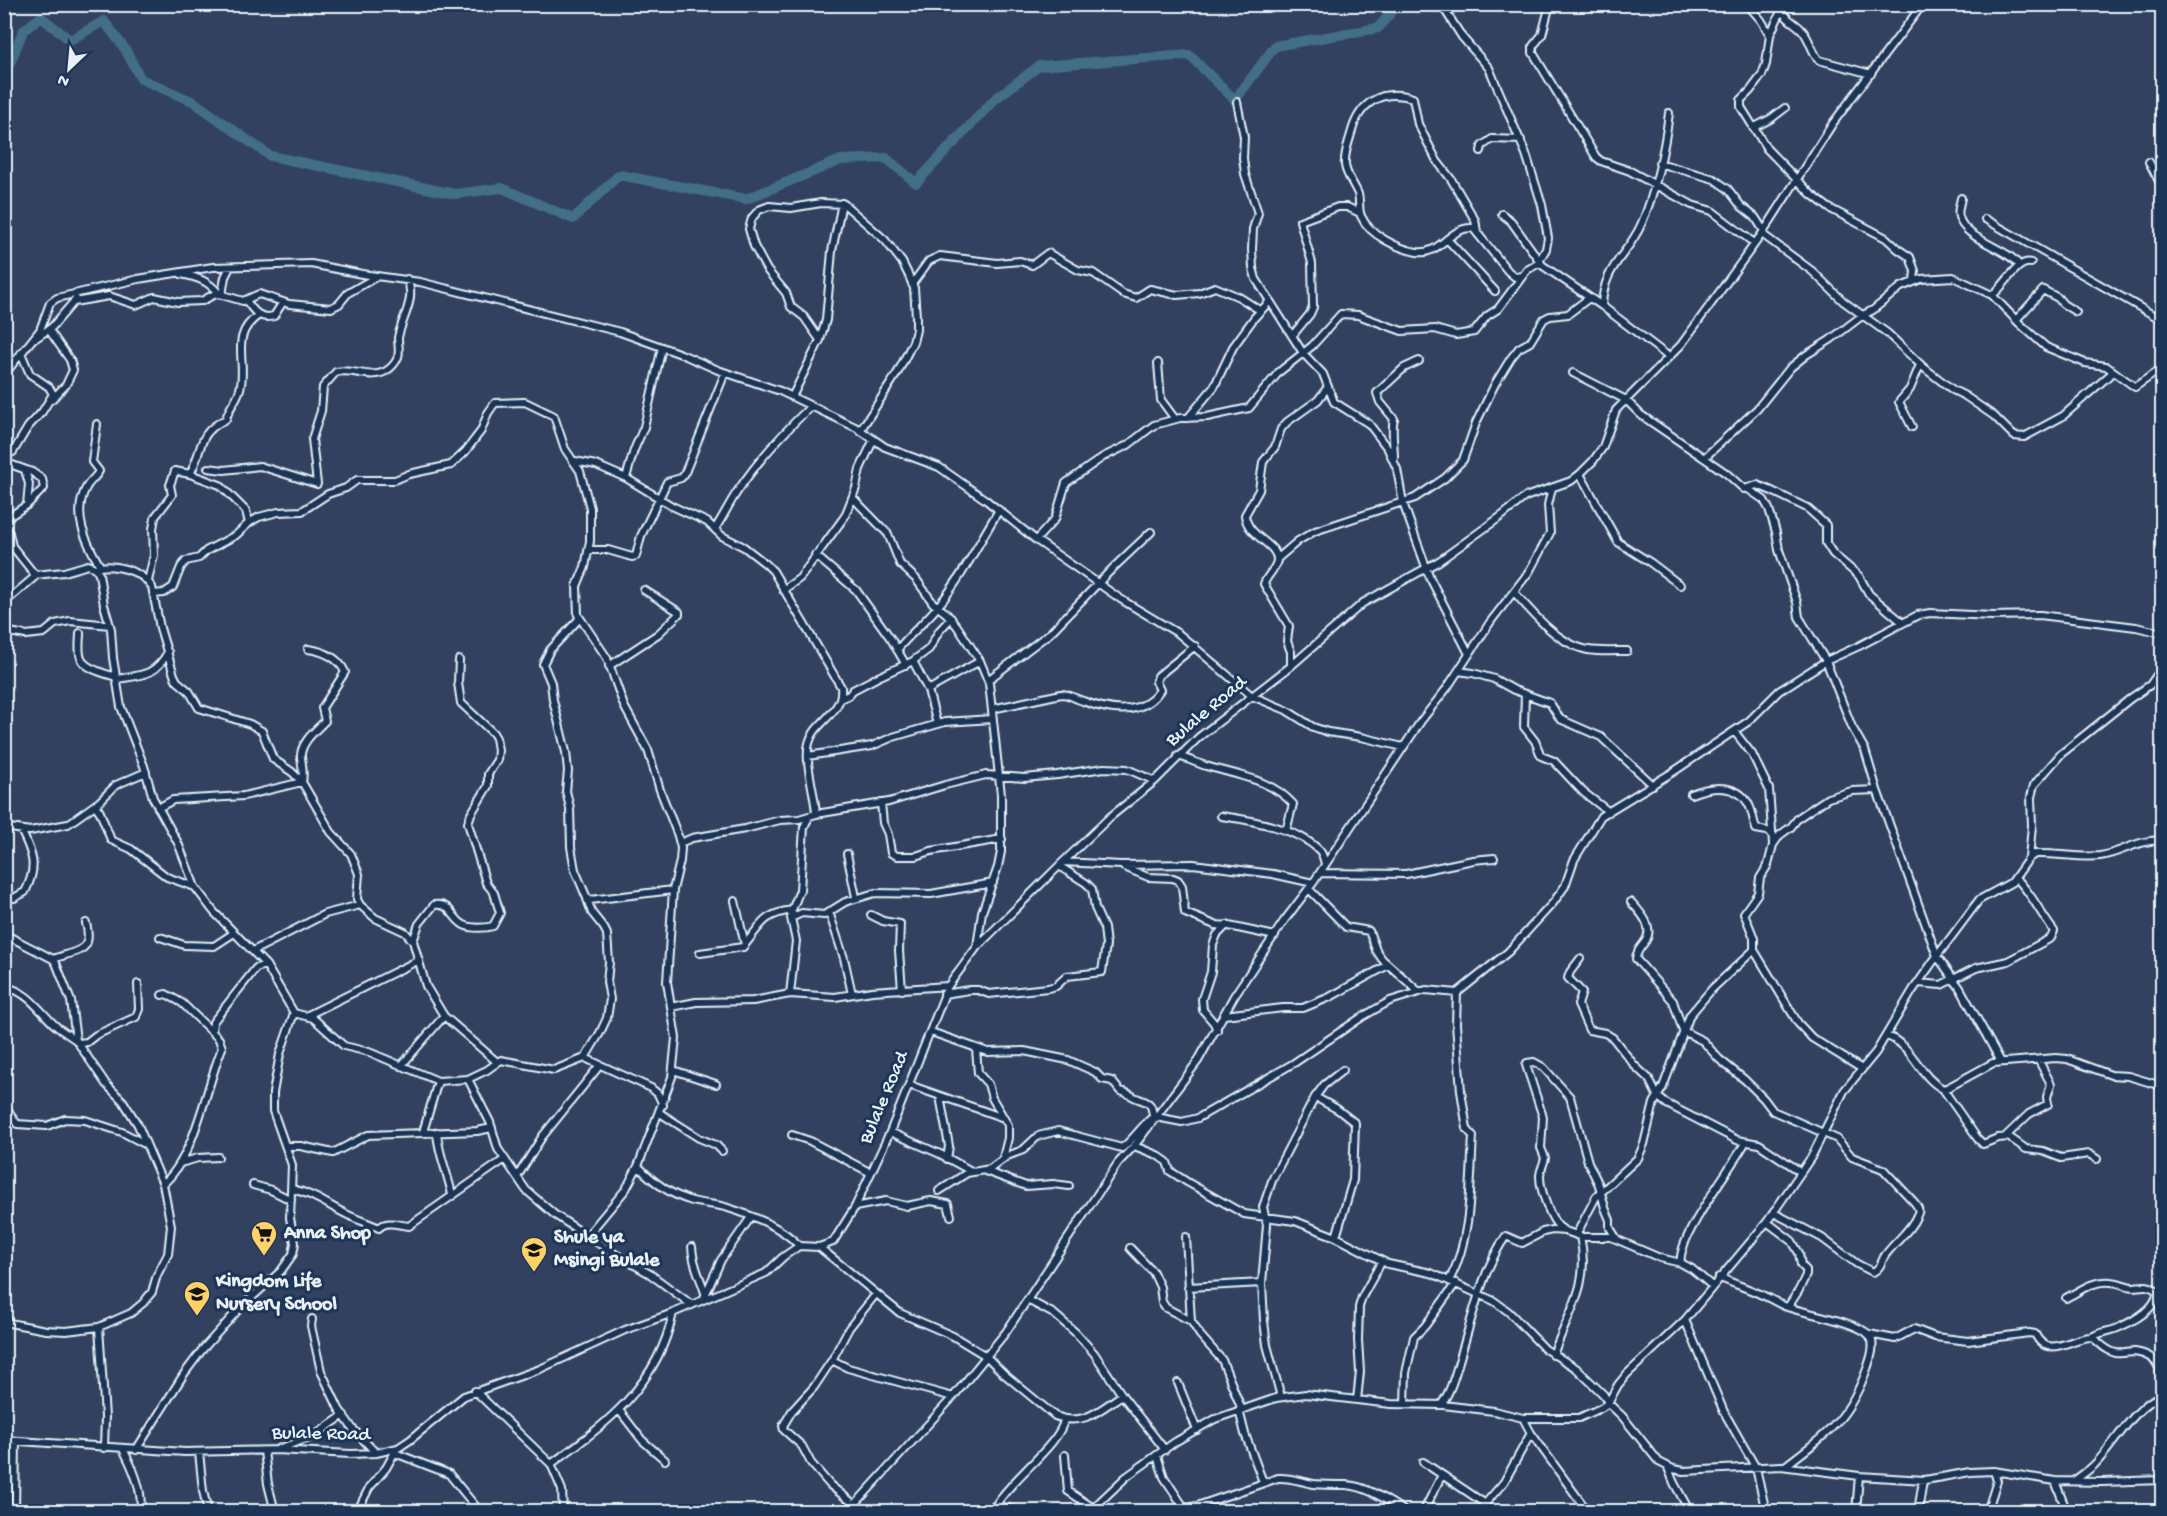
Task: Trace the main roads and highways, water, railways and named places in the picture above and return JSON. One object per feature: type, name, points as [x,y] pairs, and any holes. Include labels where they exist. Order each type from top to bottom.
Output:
[{"type":"waterway","points":[[4,62],[10,63],[23,31],[41,17],[70,40],[104,21],[125,49],[141,79],[194,102],[270,156],[455,194],[502,188],[573,219],[619,175],[746,199],[841,160],[886,158],[916,183],[995,99],[1039,66],[1189,55],[1235,100],[1275,46],[1378,28],[1398,4]]},
{"type":"place","name":"Anna Shop","points":[[264,1257]]},
{"type":"place","name":"Shule ya Msingi Bulale","points":[[534,1273]]},
{"type":"place","name":"Kingdom Life Nursery School","points":[[197,1317]]}]
